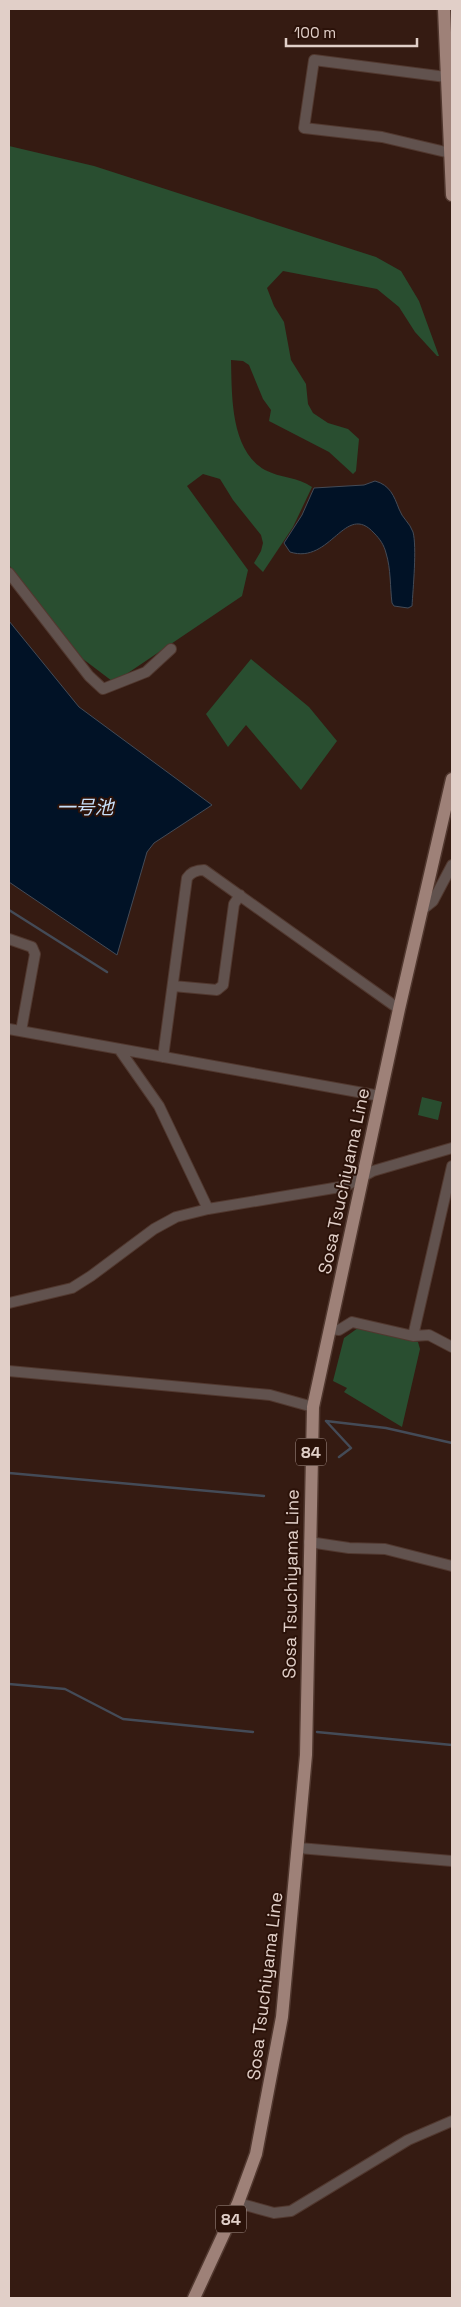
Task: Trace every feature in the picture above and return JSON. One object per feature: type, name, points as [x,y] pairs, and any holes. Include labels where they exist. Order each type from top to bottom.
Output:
[{"type":"main road","points":[[444,9],[452,195]]},
{"type":"main road","name":"Sosa Tsuchiyama Line","points":[[194,2298],[238,2203],[256,2154],[282,2017],[289,1932],[299,1848],[306,1755],[313,1406],[361,1179],[452,779]]},
{"type":"street","points":[[446,77],[314,60],[304,128],[382,137],[450,153]]},
{"type":"street","points":[[9,573],[89,676],[103,689],[146,672],[171,649]]},
{"type":"street","points":[[423,909],[433,901],[452,865]]},
{"type":"street","points":[[163,1057],[189,876],[199,870],[204,870],[240,895],[399,1009]]},
{"type":"street","points":[[173,986],[217,990],[223,985],[234,904],[240,895]]},
{"type":"street","points":[[9,939],[32,946],[35,954],[21,1031]]},
{"type":"street","points":[[9,1029],[380,1096]]},
{"type":"street","points":[[119,1049],[159,1106],[208,1209]]},
{"type":"street","points":[[9,1303],[72,1288],[164,1222],[208,1209],[346,1186],[373,1171],[452,1148]]},
{"type":"street","points":[[413,1336],[452,1166]]},
{"type":"street","points":[[329,1329],[339,1330],[352,1322],[413,1336],[429,1335],[452,1346]]},
{"type":"street","points":[[9,1371],[270,1395],[313,1406]]},
{"type":"street","points":[[309,1542],[349,1548],[385,1549],[452,1566]]},
{"type":"street","points":[[299,1848],[452,1861]]},
{"type":"street","points":[[238,2203],[274,2213],[291,2211],[408,2140],[452,2121]]},
{"type":"green space","points":[[9,146],[94,166],[376,257],[401,271],[419,301],[439,356],[415,332],[399,307],[377,289],[283,271],[267,288],[274,306],[284,322],[291,360],[306,384],[308,404],[313,413],[328,423],[348,429],[359,439],[356,471],[353,474],[329,452],[269,421],[271,410],[263,399],[249,365],[243,361],[231,360],[235,421],[245,449],[254,461],[265,470],[301,481],[312,487],[293,527],[263,572],[254,563],[263,543],[261,535],[233,500],[220,479],[203,474],[187,486],[248,570],[242,596],[122,677],[112,681],[83,659],[9,565]]},
{"type":"green space","points":[[251,659],[309,707],[337,741],[301,790],[246,725],[228,747],[206,714]]},
{"type":"green space","points":[[422,1097],[442,1102],[438,1120],[418,1115]]},
{"type":"green space","points":[[358,1328],[418,1342],[420,1349],[402,1427],[344,1392],[347,1388],[333,1381],[344,1338]]},
{"type":"water","points":[[375,481],[384,485],[391,492],[400,512],[413,532],[415,558],[412,606],[408,608],[394,606],[392,603],[389,565],[385,550],[374,533],[364,525],[354,524],[345,528],[316,550],[304,554],[290,552],[284,543],[302,515],[314,488],[364,485]]},
{"type":"water","name":"一号池","points":[[9,621],[79,707],[212,805],[154,843],[147,852],[117,955],[9,882]]},
{"type":"waterway","points":[[9,910],[107,972]]},
{"type":"waterway","points":[[339,1457],[351,1448],[326,1421],[386,1428],[452,1443]]},
{"type":"waterway","points":[[9,1473],[264,1496]]},
{"type":"waterway","points":[[9,1684],[65,1689],[123,1719],[253,1732]]},
{"type":"waterway","points":[[317,1732],[452,1745]]}]
